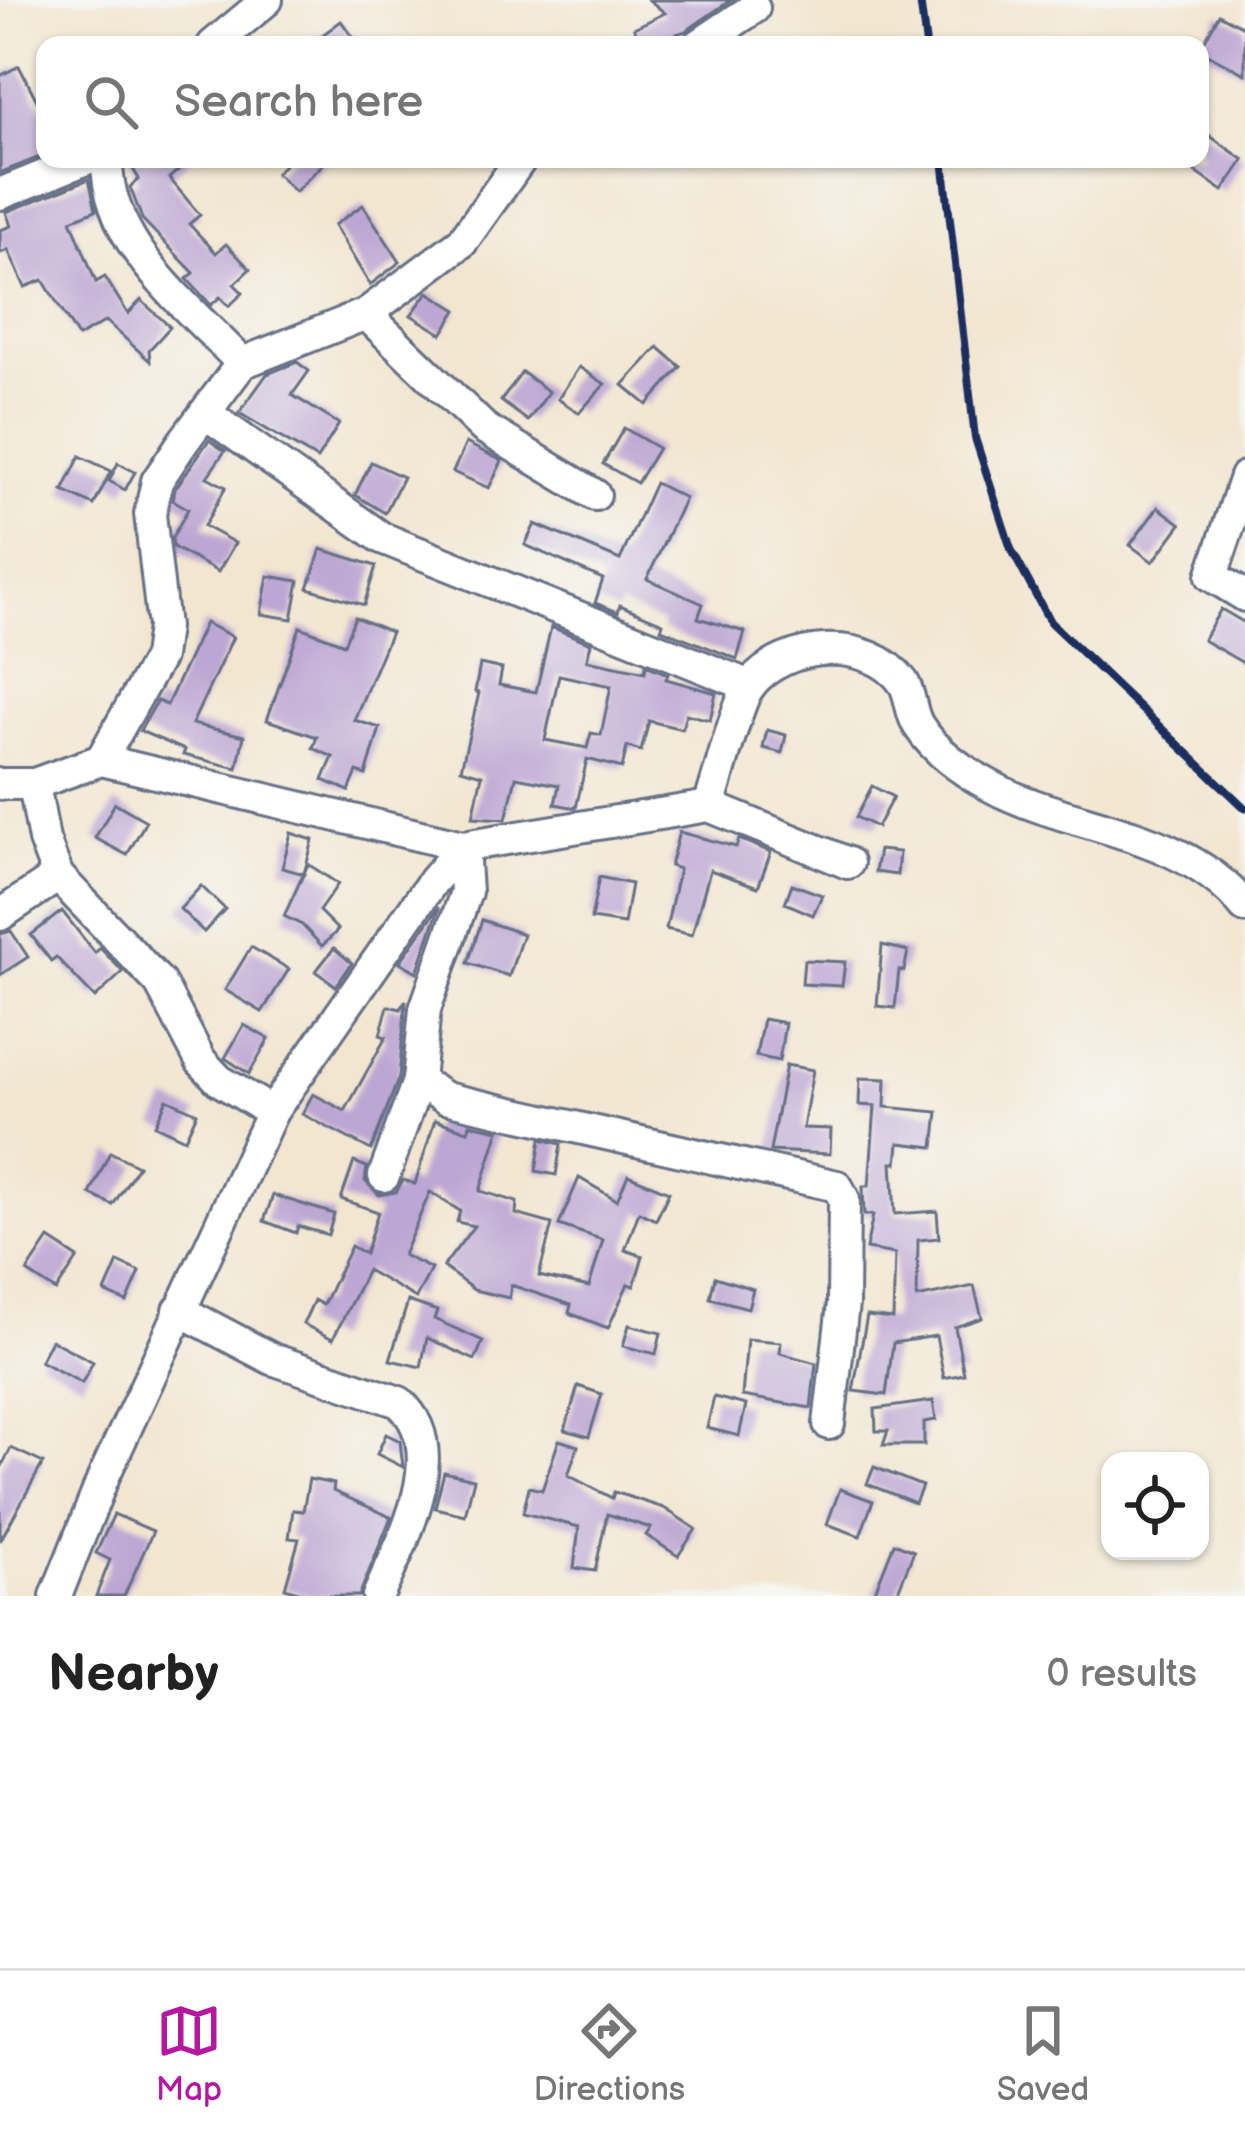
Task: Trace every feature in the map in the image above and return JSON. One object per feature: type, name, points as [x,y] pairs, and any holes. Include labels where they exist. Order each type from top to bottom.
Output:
[{"type":"street","points":[[224,36],[267,0]]},
{"type":"street","points":[[712,36],[754,8]]},
{"type":"street","points":[[0,194],[64,168]]},
{"type":"street","points":[[108,168],[116,220],[149,264],[242,363]]},
{"type":"street","points":[[101,760],[159,657],[163,627],[150,514],[157,481],[242,363],[366,314],[462,242],[515,168]]},
{"type":"street","points":[[366,314],[484,428],[595,495]]},
{"type":"street","points":[[205,413],[382,538],[750,686]]},
{"type":"street","points":[[1245,477],[1212,576],[1245,596]]},
{"type":"street","points":[[709,806],[750,686],[787,659],[844,648],[869,652],[904,683],[918,724],[968,776],[1020,800],[1199,863],[1245,907]]},
{"type":"street","points":[[0,784],[34,784],[101,760],[464,846],[709,806],[848,863]]},
{"type":"street","points":[[34,784],[44,840],[58,876],[160,983],[201,1061],[219,1080],[272,1112]]},
{"type":"street","points":[[384,1175],[418,1082],[425,1009],[466,892],[464,846]]},
{"type":"street","points":[[56,1596],[179,1310],[272,1112],[433,881],[464,846]]},
{"type":"street","points":[[0,915],[58,876]]},
{"type":"street","points":[[418,1082],[445,1097],[837,1186],[844,1199],[843,1304],[829,1424]]},
{"type":"street","points":[[179,1310],[272,1359],[399,1402],[414,1415],[424,1432],[425,1459],[402,1540],[378,1596]]},
{"type":"building","points":[[649,0],[731,0],[686,31],[638,36],[634,28],[665,13]]},
{"type":"building","points":[[1219,14],[1245,28],[1245,74],[1209,55],[1207,36]]},
{"type":"building","points":[[341,21],[352,36],[321,36]]},
{"type":"building","points":[[19,66],[36,99],[36,159],[0,173],[0,76]]},
{"type":"building","points":[[1209,135],[1244,160],[1223,191],[1190,168],[1209,168]]},
{"type":"building","points":[[132,168],[181,168],[169,178],[200,215],[189,224],[216,253],[226,244],[250,269],[234,284],[243,293],[229,306],[220,297],[211,305],[187,279],[194,273],[142,219],[130,187],[139,179]]},
{"type":"building","points":[[281,168],[319,168],[295,192],[276,173]]},
{"type":"building","points":[[89,179],[96,210],[71,220],[96,282],[105,277],[128,314],[141,300],[170,327],[149,350],[150,361],[106,321],[78,337],[43,280],[25,287],[8,250],[0,253],[0,230],[11,226],[6,212]]},
{"type":"building","points":[[363,205],[400,262],[370,285],[334,225]]},
{"type":"building","points":[[428,292],[457,310],[442,334],[411,315]]},
{"type":"building","points":[[658,347],[681,367],[647,405],[623,385]]},
{"type":"building","points":[[297,362],[309,371],[292,395],[339,424],[317,459],[239,413],[267,374]]},
{"type":"building","points":[[579,367],[605,384],[579,413],[558,399]]},
{"type":"building","points":[[522,372],[549,392],[528,421],[501,401]]},
{"type":"building","points":[[624,428],[658,448],[637,483],[603,464]]},
{"type":"building","points":[[209,440],[225,451],[207,477],[226,487],[204,526],[235,543],[218,572],[173,547],[172,538],[188,509],[173,500],[175,489]]},
{"type":"building","points":[[466,443],[502,461],[489,488],[453,472]]},
{"type":"building","points":[[80,456],[111,471],[94,505],[63,491]]},
{"type":"building","points":[[371,462],[403,477],[385,513],[355,495]]},
{"type":"building","points":[[118,463],[135,472],[125,490],[109,481]]},
{"type":"building","points":[[655,483],[685,498],[647,579],[703,604],[698,618],[745,632],[737,659],[661,629],[663,623],[620,605],[618,612],[595,603],[603,579],[525,545],[535,524],[620,560]]},
{"type":"building","points":[[1158,507],[1181,524],[1153,562],[1130,545]]},
{"type":"building","points":[[321,549],[376,566],[364,605],[308,588]]},
{"type":"building","points":[[268,576],[299,581],[292,619],[261,614]]},
{"type":"building","points":[[1221,609],[1245,623],[1245,664],[1203,640]]},
{"type":"building","points":[[355,617],[391,632],[354,720],[380,728],[366,775],[357,772],[349,791],[323,780],[333,757],[313,748],[317,737],[267,720],[300,627],[344,644]]},
{"type":"building","points":[[205,623],[233,637],[192,724],[244,736],[237,768],[183,755],[185,750],[140,731],[157,701],[167,705]]},
{"type":"building","points":[[551,627],[591,643],[587,660],[645,672],[646,665],[668,674],[666,679],[716,693],[710,720],[686,714],[682,729],[649,721],[641,751],[627,747],[622,768],[587,759],[576,808],[555,804],[559,785],[516,777],[506,819],[473,817],[482,775],[461,769],[479,693],[475,692],[480,664],[502,669],[499,685],[536,692]],"holes":[[[559,675],[611,686],[601,735],[591,733],[587,748],[545,740]]]},
{"type":"building","points":[[767,730],[786,735],[782,753],[763,748]]},
{"type":"building","points":[[872,786],[893,797],[877,827],[856,817]]},
{"type":"building","points":[[115,803],[146,821],[127,855],[95,838]]},
{"type":"building","points":[[679,832],[736,847],[739,839],[771,852],[758,887],[710,870],[692,935],[666,929],[679,869],[670,866]]},
{"type":"building","points":[[291,833],[313,840],[304,874],[282,868]]},
{"type":"building","points":[[879,850],[899,852],[897,875],[875,872]]},
{"type":"building","points":[[308,864],[338,884],[319,911],[338,930],[322,946],[302,925],[284,916]]},
{"type":"building","points":[[599,877],[631,884],[624,924],[591,919]]},
{"type":"building","points":[[792,884],[822,895],[813,915],[785,903]]},
{"type":"building","points":[[201,886],[225,909],[204,932],[180,909]]},
{"type":"building","points":[[439,909],[417,972],[400,962]]},
{"type":"building","points":[[62,911],[95,953],[100,948],[123,972],[95,998],[56,957],[51,961],[31,935]]},
{"type":"building","points":[[482,920],[523,934],[509,976],[468,963]]},
{"type":"building","points":[[11,931],[28,957],[0,975],[0,934]]},
{"type":"building","points":[[882,945],[908,951],[904,971],[899,970],[895,1008],[877,1006]]},
{"type":"building","points":[[251,947],[289,969],[262,1012],[225,990]]},
{"type":"building","points":[[334,948],[352,963],[336,986],[316,971]]},
{"type":"building","points":[[804,960],[845,962],[842,986],[802,984]]},
{"type":"building","points":[[406,1000],[399,1077],[371,1150],[302,1114],[313,1094],[345,1111],[386,1037],[380,1035],[388,1006],[401,1009]]},
{"type":"building","points":[[763,1019],[785,1023],[779,1061],[756,1056]]},
{"type":"building","points":[[244,1025],[269,1039],[249,1074],[225,1058]]},
{"type":"building","points":[[786,1065],[813,1070],[803,1128],[831,1129],[830,1154],[770,1151]]},
{"type":"building","points":[[860,1078],[886,1079],[885,1107],[938,1112],[934,1147],[899,1143],[897,1163],[892,1163],[895,1214],[937,1211],[939,1238],[918,1240],[917,1298],[974,1286],[982,1318],[955,1327],[964,1374],[944,1378],[936,1336],[893,1343],[886,1395],[853,1391],[867,1316],[893,1319],[895,1254],[866,1249],[873,1215],[864,1215],[863,1186],[869,1186],[875,1106],[859,1105]]},
{"type":"building","points":[[167,1099],[197,1113],[185,1139],[155,1125]]},
{"type":"building","points":[[435,1120],[468,1131],[470,1124],[499,1130],[480,1191],[517,1202],[516,1214],[552,1224],[539,1276],[589,1287],[603,1240],[559,1225],[579,1178],[617,1200],[628,1175],[669,1192],[656,1220],[639,1212],[625,1250],[643,1256],[634,1286],[628,1284],[608,1328],[569,1313],[571,1305],[511,1285],[509,1298],[474,1290],[443,1267],[474,1226],[457,1222],[460,1211],[430,1192],[403,1255],[431,1269],[416,1298],[367,1270],[333,1339],[303,1324],[314,1300],[323,1305],[351,1246],[365,1254],[378,1212],[341,1199],[354,1162],[367,1167],[365,1181],[379,1195],[396,1192],[403,1180],[415,1184]]},
{"type":"building","points":[[541,1139],[561,1144],[556,1175],[536,1171]]},
{"type":"building","points":[[110,1152],[138,1166],[113,1205],[90,1194]]},
{"type":"building","points":[[273,1195],[334,1214],[328,1235],[298,1226],[296,1233],[264,1221]]},
{"type":"building","points":[[49,1239],[78,1258],[56,1291],[27,1272]]},
{"type":"building","points":[[118,1262],[140,1272],[127,1302],[105,1292]]},
{"type":"building","points":[[715,1277],[753,1289],[748,1308],[710,1298]]},
{"type":"building","points":[[408,1301],[437,1311],[434,1319],[483,1341],[475,1360],[427,1338],[421,1367],[390,1360]]},
{"type":"building","points":[[629,1325],[661,1333],[656,1354],[623,1346]]},
{"type":"building","points":[[747,1339],[781,1342],[780,1353],[816,1363],[811,1408],[742,1396]]},
{"type":"building","points":[[51,1340],[93,1362],[82,1383],[40,1361]]},
{"type":"building","points":[[578,1386],[602,1394],[589,1437],[565,1430]]},
{"type":"building","points":[[714,1397],[746,1405],[739,1436],[707,1428]]},
{"type":"building","points":[[933,1401],[936,1420],[924,1422],[924,1445],[883,1445],[888,1431],[876,1431],[875,1409]]},
{"type":"building","points":[[386,1434],[400,1441],[403,1467],[377,1454]]},
{"type":"building","points":[[559,1440],[578,1446],[568,1475],[612,1498],[614,1492],[664,1508],[696,1529],[678,1556],[646,1535],[651,1528],[607,1514],[595,1571],[574,1568],[579,1527],[523,1513],[529,1487],[542,1490]]},
{"type":"building","points":[[11,1448],[43,1463],[0,1541],[0,1470]]},
{"type":"building","points":[[874,1467],[922,1486],[915,1503],[867,1484]]},
{"type":"building","points":[[444,1472],[474,1479],[465,1515],[435,1508]]},
{"type":"building","points":[[309,1479],[334,1484],[333,1491],[391,1517],[359,1596],[311,1596],[285,1588],[299,1539],[289,1538],[293,1510],[303,1511]]},
{"type":"building","points":[[840,1489],[873,1501],[860,1536],[827,1524]]},
{"type":"building","points":[[114,1514],[153,1531],[124,1596],[96,1596],[110,1560],[96,1553]]},
{"type":"building","points":[[894,1543],[914,1551],[896,1596],[873,1596]]},
{"type":"railway","points":[[920,0],[925,36]]},
{"type":"railway","points":[[944,168],[975,438],[1011,549],[1050,622],[1245,808]]}]
